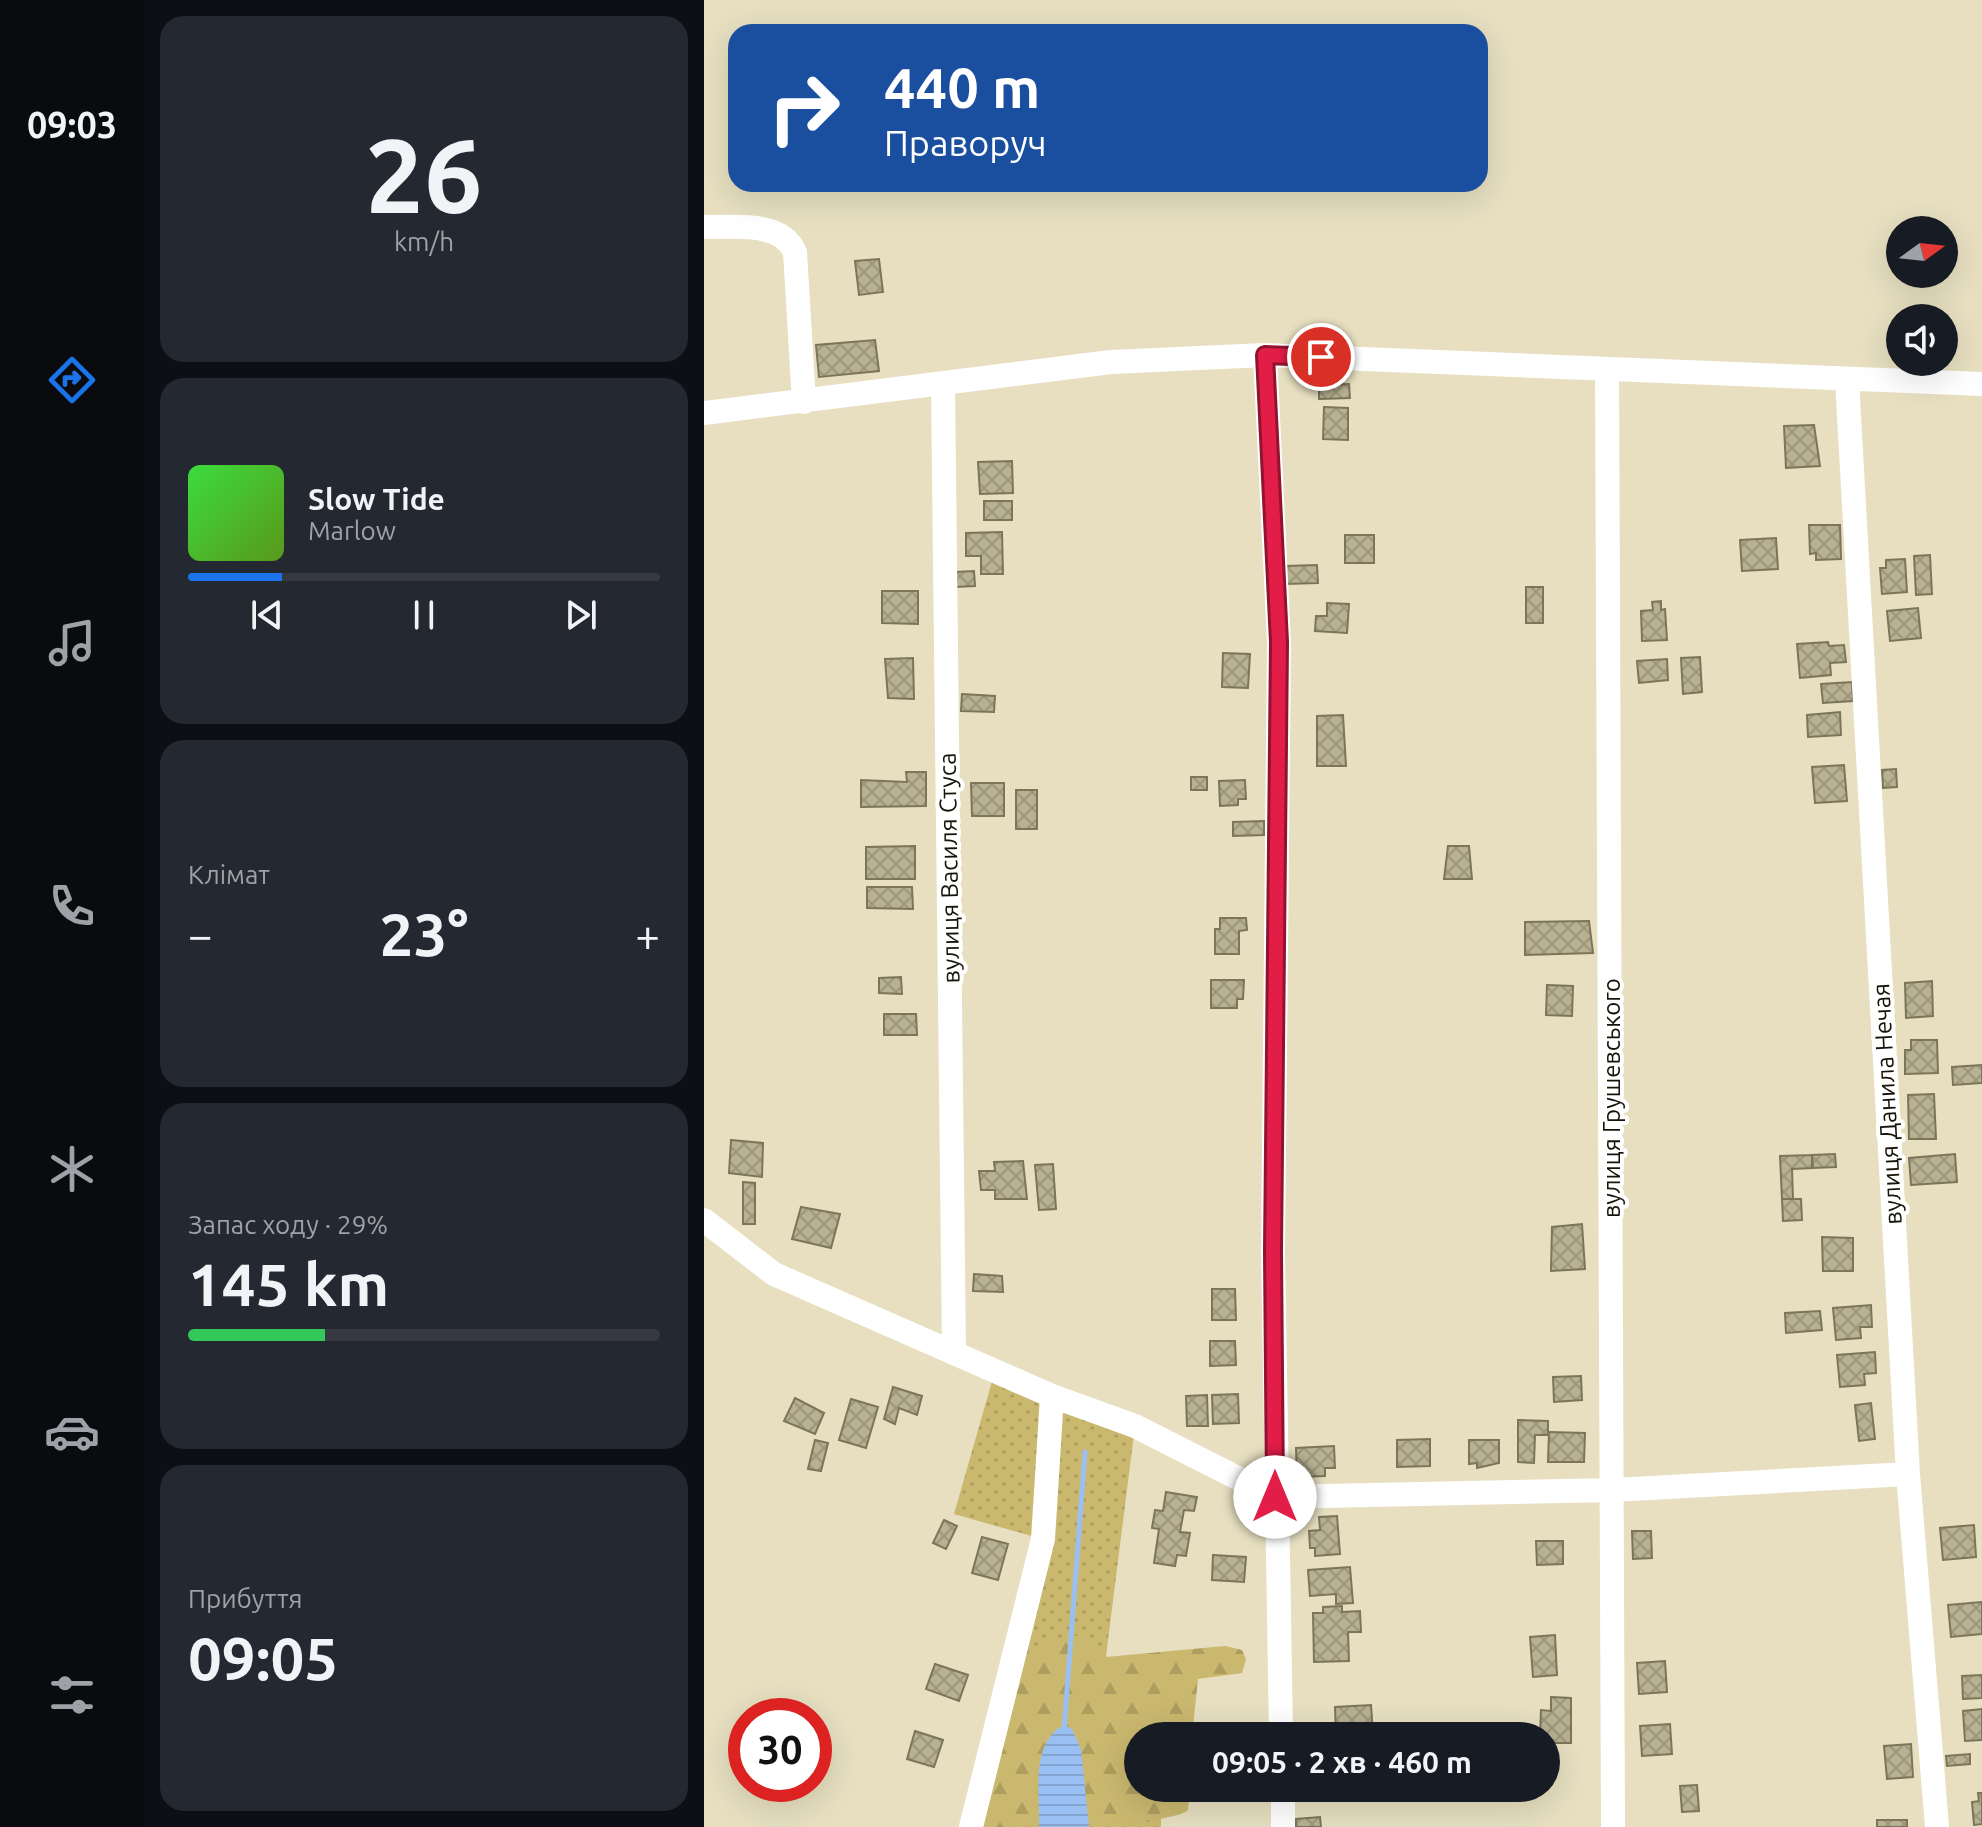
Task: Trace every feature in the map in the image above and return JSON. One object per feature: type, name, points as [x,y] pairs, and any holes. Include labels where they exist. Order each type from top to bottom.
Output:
[{"type":"street","points":[[704,227],[774,230],[789,238],[795,252],[804,402]]},
{"type":"street","points":[[704,413],[1111,362],[1265,355],[1982,384]]},
{"type":"street","points":[[1265,355],[1279,642],[1273,1251],[1281,1722]]},
{"type":"street","name":"вулиця Грушевського","points":[[1607,369],[1613,1827]]},
{"type":"street","name":"вулиця Данила Нечая","points":[[1847,380],[1908,1474],[1937,1827]]},
{"type":"street","name":"вулиця Василя Стуса","points":[[943,385],[954,1352]]},
{"type":"street","points":[[704,1220],[774,1274],[1052,1396],[1135,1426],[1275,1497],[1613,1490],[1908,1474]]},
{"type":"street","points":[[971,1827],[1043,1539],[1052,1396]]},
{"type":"street","points":[[1283,1802],[1283,1827]]},
{"type":"green space","points":[[995,1371],[1135,1426],[1106,1656],[1132,1722],[1124,1722],[1124,1802],[1161,1802],[1161,1827],[971,1827],[1042,1539],[954,1514]]},
{"type":"green space","points":[[1091,1637],[1106,1657],[1225,1646],[1242,1650],[1246,1659],[1242,1673],[1198,1679],[1193,1722],[1124,1722],[1124,1802],[1189,1802],[1188,1810],[1175,1816],[1121,1823],[971,1827],[1025,1654],[1050,1639]]},
{"type":"water","points":[[1064,1725],[1072,1729],[1081,1749],[1089,1827],[1039,1827],[1041,1756],[1053,1733]]},
{"type":"building","points":[[879,259],[883,292],[859,295],[855,261]]},
{"type":"building","points":[[875,340],[879,371],[819,377],[816,345]]},
{"type":"building","points":[[1349,384],[1350,398],[1319,399],[1319,385]]},
{"type":"building","points":[[1324,407],[1348,408],[1348,440],[1323,439]]},
{"type":"building","points":[[1814,425],[1820,466],[1786,468],[1784,426]]},
{"type":"building","points":[[1012,461],[1013,493],[980,494],[978,462]]},
{"type":"building","points":[[984,501],[1012,501],[1012,520],[984,520]]},
{"type":"building","points":[[1809,525],[1840,525],[1841,559],[1816,560],[1816,553],[1810,554]]},
{"type":"building","points":[[1002,532],[1003,574],[981,574],[981,556],[966,556],[966,533]]},
{"type":"building","points":[[1345,535],[1374,535],[1374,563],[1345,563]]},
{"type":"building","points":[[1776,538],[1778,569],[1742,571],[1740,540]]},
{"type":"building","points":[[1930,555],[1932,594],[1916,595],[1914,556]]},
{"type":"building","points":[[1905,559],[1907,592],[1882,594],[1880,568],[1886,568],[1886,560]]},
{"type":"building","points":[[1317,565],[1318,583],[1285,584],[1285,566]]},
{"type":"building","points":[[974,571],[975,586],[956,587],[955,572]]},
{"type":"building","points":[[1526,587],[1543,587],[1543,623],[1526,623]]},
{"type":"building","points":[[882,591],[918,591],[918,624],[882,623]]},
{"type":"building","points":[[1661,601],[1661,610],[1665,609],[1667,640],[1642,641],[1641,611],[1653,610],[1652,602]]},
{"type":"building","points":[[1327,603],[1349,604],[1347,633],[1315,631],[1316,616],[1327,616]]},
{"type":"building","points":[[1918,608],[1921,638],[1890,641],[1887,611]]},
{"type":"building","points":[[1828,642],[1829,646],[1844,645],[1846,662],[1830,663],[1831,675],[1800,678],[1797,644]]},
{"type":"building","points":[[1223,653],[1250,654],[1248,688],[1222,687]]},
{"type":"building","points":[[1700,657],[1702,692],[1683,694],[1681,658]]},
{"type":"building","points":[[913,658],[914,699],[888,698],[885,659]]},
{"type":"building","points":[[1667,659],[1668,680],[1639,683],[1637,661]]},
{"type":"building","points":[[1852,682],[1853,701],[1823,703],[1821,684]]},
{"type":"building","points":[[962,694],[995,696],[994,712],[961,711]]},
{"type":"building","points":[[1840,712],[1841,735],[1808,737],[1807,715]]},
{"type":"building","points":[[1343,715],[1346,766],[1317,766],[1317,716]]},
{"type":"building","points":[[1844,765],[1847,801],[1815,803],[1812,767]]},
{"type":"building","points":[[1896,769],[1897,787],[1883,788],[1882,770]]},
{"type":"building","points":[[906,772],[926,772],[926,806],[861,807],[861,780],[907,782]]},
{"type":"building","points":[[1191,777],[1207,777],[1207,790],[1191,790]]},
{"type":"building","points":[[1245,780],[1246,799],[1238,799],[1238,805],[1220,806],[1219,781]]},
{"type":"building","points":[[971,783],[1004,783],[1004,816],[972,816]]},
{"type":"building","points":[[1016,790],[1037,790],[1037,829],[1016,829]]},
{"type":"building","points":[[1264,821],[1264,835],[1233,836],[1233,822]]},
{"type":"building","points":[[915,846],[915,879],[866,879],[866,847]]},
{"type":"building","points":[[1448,846],[1469,846],[1472,879],[1444,879]]},
{"type":"building","points":[[867,887],[912,887],[913,909],[867,908]]},
{"type":"building","points":[[1220,918],[1246,918],[1247,930],[1239,931],[1239,954],[1215,954],[1215,929],[1220,929]]},
{"type":"building","points":[[1589,921],[1593,953],[1525,955],[1525,922]]},
{"type":"building","points":[[901,977],[902,994],[879,993],[879,978]]},
{"type":"building","points":[[1211,980],[1244,980],[1243,999],[1237,999],[1237,1008],[1211,1008]]},
{"type":"building","points":[[1932,981],[1933,1016],[1906,1018],[1905,983]]},
{"type":"building","points":[[1547,985],[1573,986],[1572,1016],[1546,1015]]},
{"type":"building","points":[[884,1014],[916,1014],[917,1035],[884,1035]]},
{"type":"building","points":[[1911,1040],[1937,1040],[1938,1073],[1905,1074],[1905,1050],[1911,1050]]},
{"type":"building","points":[[1982,1065],[1982,1083],[1953,1085],[1952,1067]]},
{"type":"building","points":[[1934,1094],[1936,1139],[1909,1139],[1908,1095]]},
{"type":"building","points":[[731,1140],[763,1143],[762,1177],[729,1173]]},
{"type":"building","points":[[1835,1154],[1836,1167],[1813,1168],[1812,1155]]},
{"type":"building","points":[[1955,1154],[1957,1182],[1911,1185],[1909,1158]]},
{"type":"building","points":[[1812,1155],[1812,1168],[1792,1169],[1793,1199],[1782,1199],[1780,1156]]},
{"type":"building","points":[[1023,1161],[1027,1199],[995,1199],[995,1190],[981,1190],[979,1171],[995,1171],[994,1162]]},
{"type":"building","points":[[1053,1164],[1056,1209],[1039,1210],[1035,1165]]},
{"type":"building","points":[[743,1182],[755,1183],[755,1224],[743,1224]]},
{"type":"building","points":[[1782,1199],[1801,1199],[1802,1220],[1783,1221]]},
{"type":"building","points":[[801,1207],[840,1214],[831,1248],[792,1239]]},
{"type":"building","points":[[1582,1224],[1585,1269],[1551,1271],[1552,1227]]},
{"type":"building","points":[[1822,1237],[1853,1238],[1853,1271],[1823,1271]]},
{"type":"building","points":[[974,1274],[1002,1276],[1003,1292],[973,1291]]},
{"type":"building","points":[[1212,1289],[1235,1289],[1236,1320],[1212,1320]]},
{"type":"building","points":[[1871,1305],[1872,1327],[1860,1327],[1861,1338],[1836,1340],[1833,1308]]},
{"type":"building","points":[[1820,1311],[1822,1330],[1786,1333],[1785,1313]]},
{"type":"building","points":[[1210,1341],[1235,1341],[1236,1365],[1210,1366]]},
{"type":"building","points":[[1875,1352],[1876,1373],[1864,1374],[1865,1385],[1840,1387],[1837,1355]]},
{"type":"building","points":[[1581,1376],[1582,1400],[1554,1402],[1553,1377]]},
{"type":"building","points":[[893,1387],[922,1396],[917,1415],[899,1408],[895,1424],[884,1419]]},
{"type":"building","points":[[1238,1394],[1239,1423],[1213,1424],[1212,1395]]},
{"type":"building","points":[[1207,1395],[1208,1426],[1187,1426],[1186,1396]]},
{"type":"building","points":[[795,1398],[824,1413],[815,1434],[784,1421]]},
{"type":"building","points":[[851,1399],[878,1407],[866,1448],[839,1440]]},
{"type":"building","points":[[1871,1403],[1875,1439],[1859,1441],[1855,1405]]},
{"type":"building","points":[[1518,1420],[1548,1421],[1548,1435],[1535,1435],[1534,1463],[1518,1462]]},
{"type":"building","points":[[1549,1432],[1585,1433],[1584,1462],[1548,1462]]},
{"type":"building","points":[[1430,1439],[1430,1466],[1397,1467],[1397,1440]]},
{"type":"building","points":[[815,1440],[828,1443],[821,1471],[808,1469]]},
{"type":"building","points":[[1469,1440],[1499,1440],[1499,1463],[1477,1468],[1477,1463],[1469,1464]]},
{"type":"building","points":[[1334,1446],[1335,1468],[1325,1468],[1325,1476],[1297,1477],[1296,1448]]},
{"type":"building","points":[[1166,1492],[1197,1497],[1194,1511],[1184,1510],[1180,1532],[1190,1533],[1186,1556],[1177,1555],[1175,1566],[1154,1563],[1159,1529],[1152,1528],[1155,1510],[1163,1511]]},
{"type":"building","points":[[1337,1516],[1340,1554],[1315,1556],[1315,1548],[1310,1548],[1309,1531],[1320,1530],[1319,1517]]},
{"type":"building","points":[[944,1520],[957,1526],[946,1549],[933,1543]]},
{"type":"building","points":[[1974,1525],[1976,1557],[1943,1560],[1940,1528]]},
{"type":"building","points":[[1632,1531],[1651,1531],[1652,1558],[1633,1559]]},
{"type":"building","points":[[982,1537],[1008,1544],[998,1580],[972,1573]]},
{"type":"building","points":[[1536,1541],[1563,1541],[1563,1564],[1537,1565]]},
{"type":"building","points":[[1213,1555],[1246,1557],[1244,1582],[1212,1580]]},
{"type":"building","points":[[1350,1567],[1353,1603],[1336,1604],[1336,1594],[1310,1596],[1308,1570]]},
{"type":"building","points":[[1982,1602],[1982,1634],[1951,1637],[1948,1605]]},
{"type":"building","points":[[1342,1606],[1342,1612],[1360,1611],[1361,1632],[1348,1632],[1349,1661],[1314,1662],[1313,1613],[1323,1613],[1323,1607]]},
{"type":"building","points":[[1555,1635],[1557,1675],[1533,1677],[1530,1637]]},
{"type":"building","points":[[1665,1661],[1667,1692],[1639,1694],[1637,1663]]},
{"type":"building","points":[[935,1664],[968,1675],[959,1701],[926,1689]]},
{"type":"building","points":[[1982,1675],[1982,1698],[1963,1699],[1962,1676]]},
{"type":"building","points":[[1551,1697],[1571,1698],[1571,1743],[1560,1743],[1560,1722],[1541,1722],[1541,1710],[1551,1711]]},
{"type":"building","points":[[1371,1705],[1372,1722],[1336,1722],[1335,1707]]},
{"type":"building","points":[[1982,1709],[1982,1740],[1965,1741],[1963,1711]]},
{"type":"building","points":[[1670,1724],[1672,1754],[1642,1756],[1640,1726]]},
{"type":"building","points":[[915,1731],[943,1740],[934,1767],[907,1759]]},
{"type":"building","points":[[1911,1744],[1913,1777],[1887,1779],[1884,1746]]},
{"type":"building","points":[[1970,1754],[1970,1764],[1947,1766],[1946,1756]]},
{"type":"building","points":[[1697,1785],[1699,1811],[1682,1812],[1680,1786]]},
{"type":"building","points":[[1978,1793],[1982,1793],[1982,1824],[1974,1825],[1972,1802],[1979,1801]]},
{"type":"building","points":[[1320,1817],[1321,1827],[1296,1827],[1296,1819]]},
{"type":"building","points":[[1877,1820],[1907,1820],[1907,1827],[1877,1827]]},
{"type":"waterway","points":[[1064,1730],[1085,1452]]},
{"type":"route","points":[[1275,1497],[1273,1251],[1279,642],[1265,355],[1321,357]]}]
